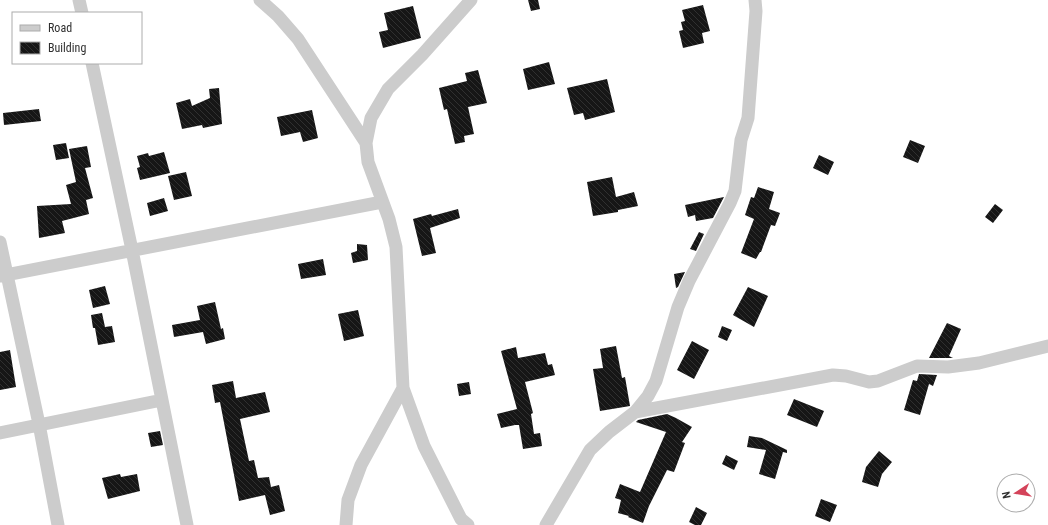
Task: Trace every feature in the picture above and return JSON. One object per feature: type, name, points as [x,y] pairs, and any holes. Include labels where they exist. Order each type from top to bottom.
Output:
[{"type":"street","points":[[79,0],[82,12]]},
{"type":"street","points":[[260,0],[278,16],[298,40],[366,143]]},
{"type":"street","points":[[468,525],[461,519],[424,446],[403,388],[396,246],[389,219],[368,162],[366,143],[371,118],[388,89],[422,55],[471,0]]},
{"type":"street","points":[[546,525],[590,450],[609,432],[636,412],[648,396],[656,381],[678,308],[689,281],[735,192],[741,140],[748,118],[756,10],[755,0]]},
{"type":"street","points":[[92,64],[188,525]]},
{"type":"street","points":[[3,275],[382,202]]},
{"type":"street","points":[[0,242],[3,275],[39,424],[58,525]]},
{"type":"street","points":[[636,412],[833,375],[846,376],[869,382],[878,382],[917,366],[948,367],[979,362],[1048,346]]},
{"type":"street","points":[[346,525],[348,500],[361,465],[403,388]]},
{"type":"street","points":[[0,433],[162,400]]},
{"type":"building","points":[[528,0],[538,0],[540,9],[531,11]]},
{"type":"building","points":[[703,5],[710,31],[702,33],[704,43],[683,48],[679,31],[683,30],[681,22],[685,21],[682,10]]},
{"type":"building","points":[[413,6],[421,38],[383,48],[379,32],[388,30],[384,13]]},
{"type":"building","points":[[549,62],[555,84],[528,90],[523,69]]},
{"type":"building","points":[[478,70],[487,103],[468,107],[474,134],[464,136],[465,142],[455,144],[447,109],[444,110],[439,88],[467,81],[465,73]]},
{"type":"building","points":[[607,79],[615,112],[585,120],[583,113],[574,115],[567,88]]},
{"type":"building","points":[[219,88],[222,124],[203,128],[202,125],[182,129],[176,103],[190,99],[192,106],[210,98],[209,89]]},
{"type":"building","points":[[39,109],[41,121],[4,125],[3,113]]},
{"type":"building","points":[[312,110],[318,138],[303,142],[300,132],[281,136],[277,117]]},
{"type":"building","points":[[910,140],[925,146],[918,163],[903,157]]},
{"type":"building","points":[[66,143],[69,158],[56,160],[53,145]]},
{"type":"building","points":[[87,146],[91,167],[85,168],[93,198],[86,200],[89,214],[62,221],[65,233],[39,238],[37,206],[71,204],[66,185],[76,182],[69,149]]},
{"type":"building","points":[[164,152],[170,173],[140,180],[137,168],[140,167],[137,156],[148,153],[149,156]]},
{"type":"building","points":[[819,155],[834,162],[828,175],[813,168]]},
{"type":"building","points":[[186,172],[192,196],[174,200],[168,176]]},
{"type":"building","points":[[612,177],[616,197],[634,192],[638,206],[618,210],[618,212],[593,216],[587,182]]},
{"type":"building","points":[[758,187],[774,192],[769,209],[780,213],[775,226],[771,225],[761,252],[756,259],[741,253],[754,219],[745,215],[751,197],[754,198]]},
{"type":"building","points":[[724,197],[713,218],[696,221],[695,215],[688,217],[685,205]]},
{"type":"building","points":[[164,198],[168,211],[150,216],[147,203]]},
{"type":"building","points":[[995,204],[1003,210],[993,223],[985,217]]},
{"type":"building","points":[[458,209],[460,218],[430,228],[436,253],[422,256],[413,219]]},
{"type":"building","points":[[699,232],[704,234],[696,251],[690,249]]},
{"type":"building","points":[[357,244],[367,245],[368,260],[353,263],[351,253],[357,251]]},
{"type":"building","points":[[323,259],[326,275],[301,279],[298,264]]},
{"type":"building","points":[[685,272],[678,287],[676,288],[674,274]]},
{"type":"building","points":[[105,286],[110,304],[93,308],[89,290]]},
{"type":"building","points":[[748,287],[768,296],[754,327],[733,315]]},
{"type":"building","points":[[215,302],[221,329],[223,328],[225,339],[206,344],[203,332],[174,337],[172,325],[200,320],[197,306]]},
{"type":"building","points":[[358,310],[364,336],[344,341],[338,314]]},
{"type":"building","points":[[102,313],[105,327],[112,326],[115,342],[98,345],[91,315]]},
{"type":"building","points":[[947,323],[961,329],[949,356],[953,358],[929,358]]},
{"type":"building","points":[[722,326],[732,330],[727,341],[718,337]]},
{"type":"building","points":[[692,341],[709,350],[694,379],[677,370]]},
{"type":"building","points":[[616,346],[622,378],[625,377],[630,406],[600,411],[593,369],[603,368],[600,349]]},
{"type":"building","points":[[516,347],[518,358],[545,353],[548,365],[552,364],[555,375],[525,382],[533,413],[531,414],[534,434],[540,433],[542,446],[523,449],[519,425],[501,428],[497,414],[517,409],[501,351]]},
{"type":"building","points":[[10,350],[16,387],[0,390],[0,352]]},
{"type":"building","points":[[919,374],[937,375],[933,386],[929,384],[920,415],[904,410],[913,380],[917,381]]},
{"type":"building","points":[[233,381],[236,398],[265,392],[270,412],[240,419],[249,461],[254,460],[258,478],[269,477],[271,487],[279,485],[285,511],[270,515],[265,495],[239,501],[220,402],[215,403],[212,385]]},
{"type":"building","points":[[469,382],[471,394],[459,396],[457,384]]},
{"type":"building","points":[[794,399],[824,411],[817,427],[787,415]]},
{"type":"building","points":[[667,414],[692,427],[682,442],[685,443],[674,472],[667,470],[649,506],[643,523],[628,517],[629,516],[618,513],[621,500],[615,498],[620,484],[640,492],[666,432],[636,422],[638,420]]},
{"type":"building","points":[[160,431],[163,445],[151,447],[148,433]]},
{"type":"building","points":[[749,436],[762,438],[787,450],[787,453],[783,452],[775,479],[759,474],[766,450],[747,447]]},
{"type":"building","points":[[879,451],[892,462],[882,474],[878,487],[862,482],[866,467]]},
{"type":"building","points":[[726,455],[738,461],[734,470],[722,464]]},
{"type":"building","points":[[120,474],[121,477],[137,474],[140,491],[108,499],[102,478]]},
{"type":"building","points":[[821,499],[837,505],[830,522],[815,516]]},
{"type":"building","points":[[696,507],[707,513],[701,525],[695,525],[689,522]]}]
